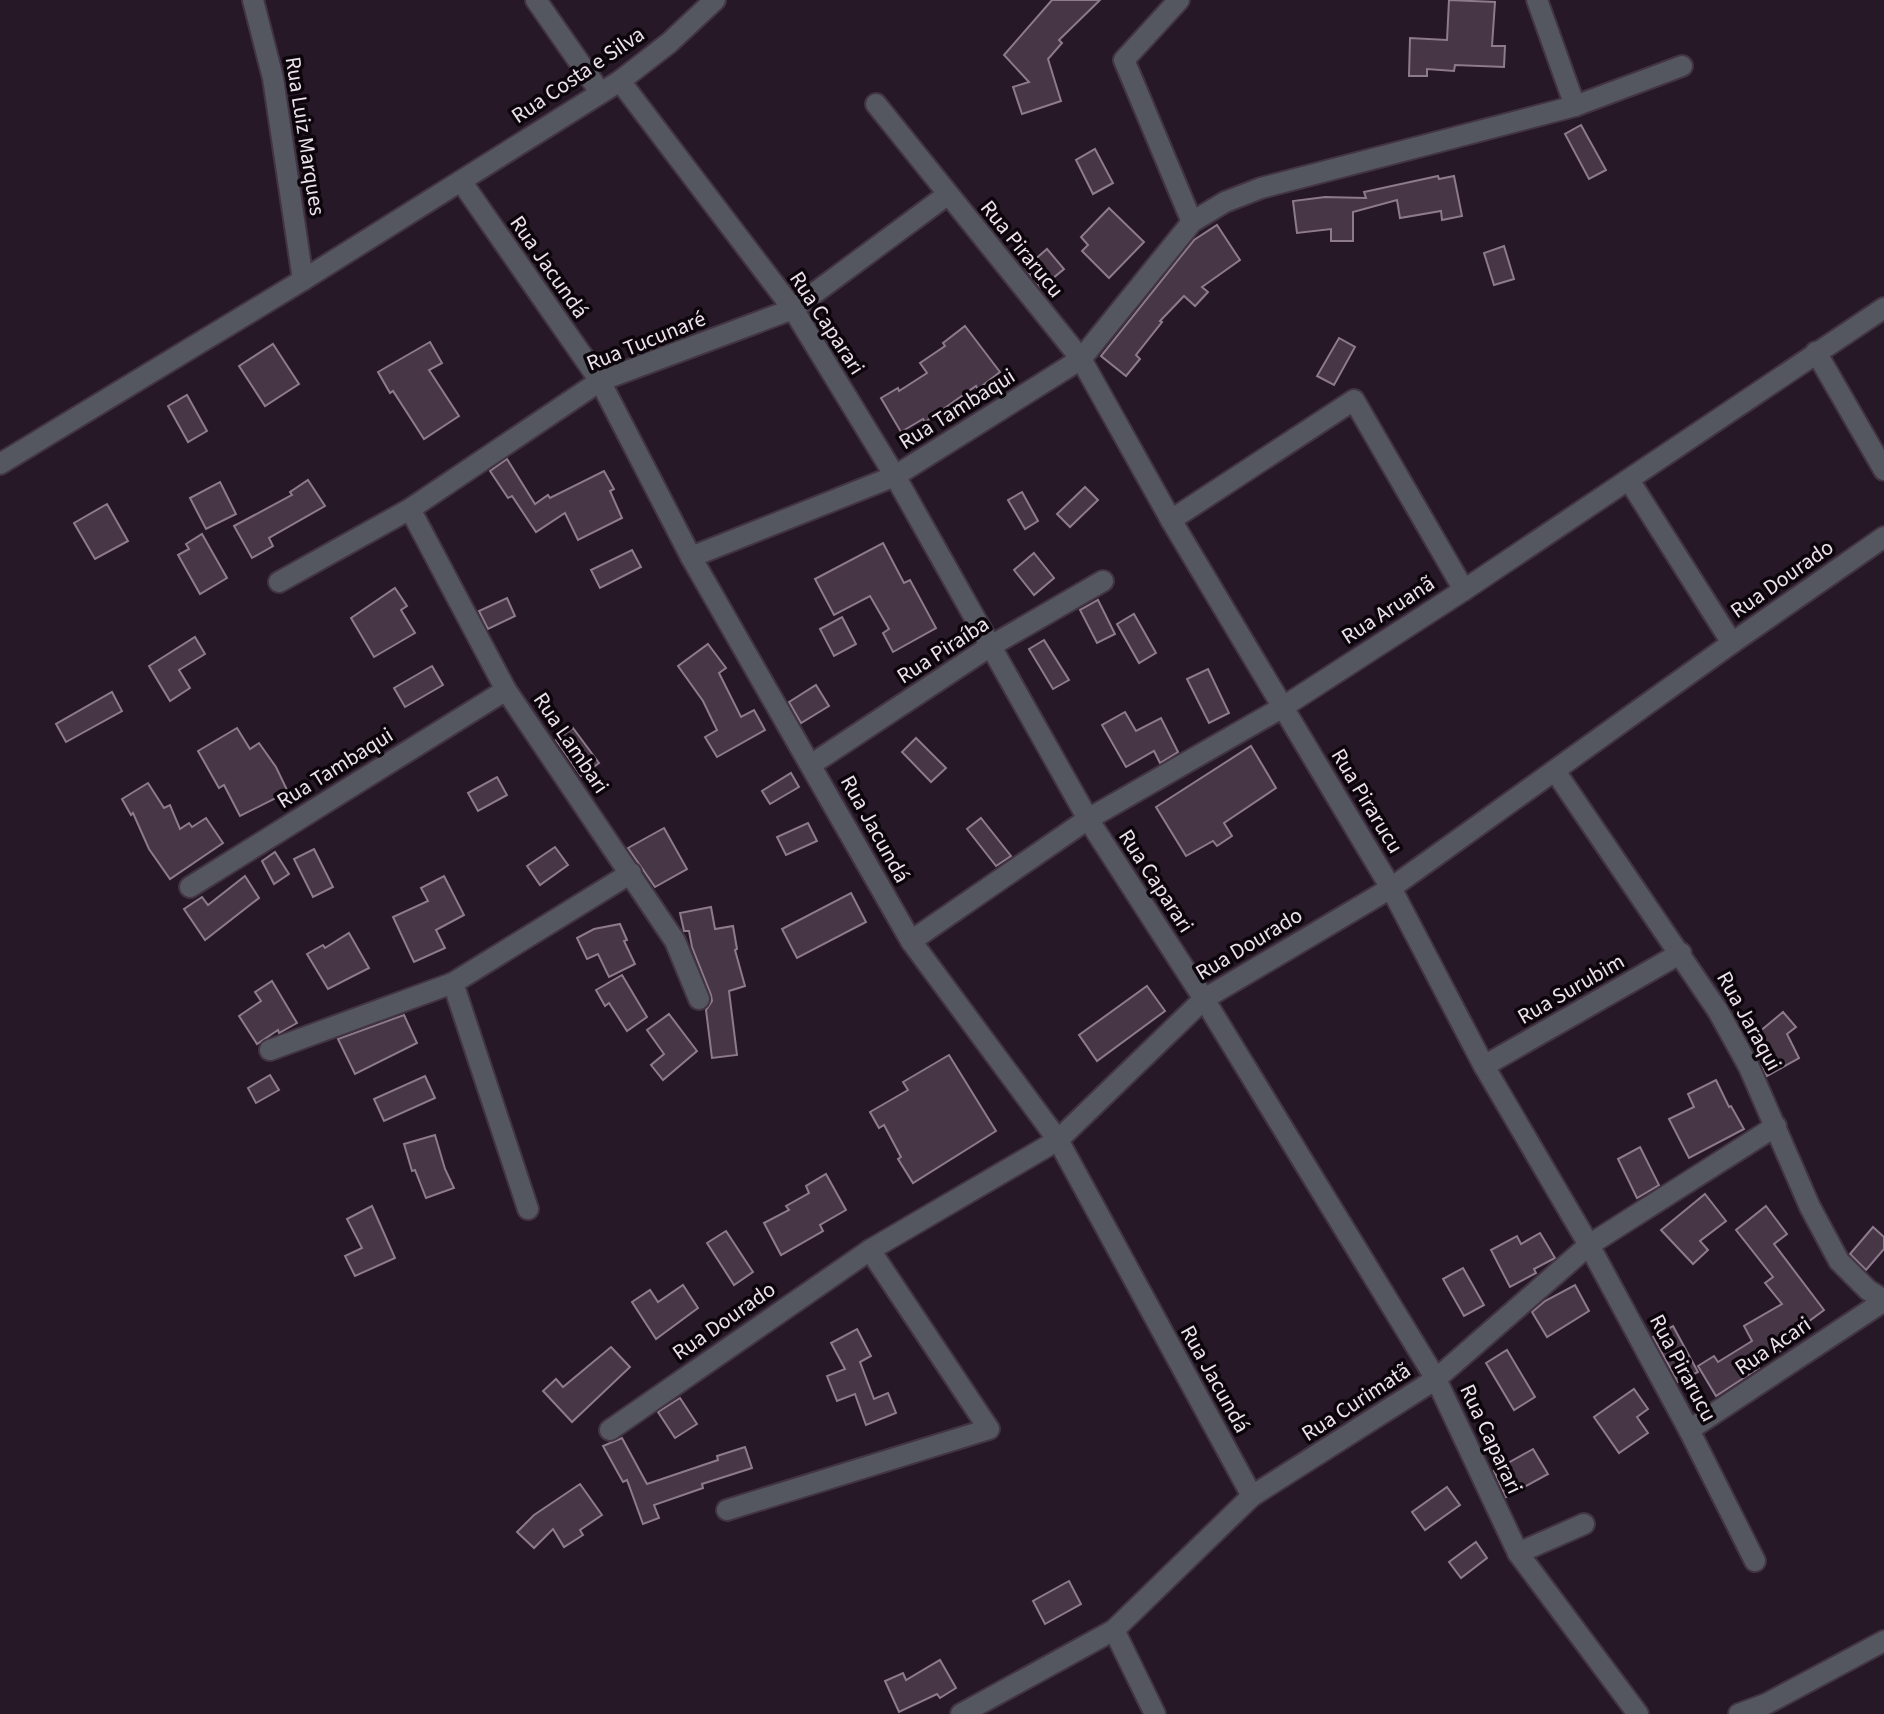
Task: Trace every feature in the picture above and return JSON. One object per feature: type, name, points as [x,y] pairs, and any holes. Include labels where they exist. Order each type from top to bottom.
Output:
[{"type":"street","name":"Rua Luiz Marques","points":[[253,0],[273,78],[303,280]]},
{"type":"street","points":[[536,0],[600,92]]},
{"type":"street","name":"Rua Costa e Silva","points":[[0,464],[303,280],[620,81],[669,43],[715,0]]},
{"type":"street","points":[[1179,0],[1124,60],[1192,222],[1225,202],[1261,188],[1575,106],[1682,66]]},
{"type":"street","points":[[1537,0],[1575,106]]},
{"type":"street","name":"Rua Caparari","points":[[620,81],[793,309],[895,476],[1088,819],[1204,999],[1436,1379],[1518,1553],[1638,1714]]},
{"type":"street","name":"Rua Pirarucu","points":[[876,104],[1081,359],[1171,520],[1391,888],[1484,1066],[1589,1245],[1689,1430],[1755,1561]]},
{"type":"street","name":"Rua Jacundá","points":[[461,181],[600,381],[691,557],[911,941],[1058,1140],[1252,1496]]},
{"type":"street","name":"Rua Tucunaré","points":[[279,582],[410,509],[600,381],[793,309],[947,195]]},
{"type":"street","name":"Rua Tambaqui","points":[[691,557],[895,476],[1081,359],[1192,222]]},
{"type":"street","name":"Rua Aruanã","points":[[911,941],[1088,819],[1283,707],[1464,590],[1884,308]]},
{"type":"street","points":[[1816,352],[1884,470]]},
{"type":"street","points":[[1171,520],[1354,400],[1464,590]]},
{"type":"street","points":[[1629,480],[1732,643]]},
{"type":"street","name":"Rua Lambari","points":[[410,509],[506,690],[675,941],[699,999]]},
{"type":"street","name":"Rua Dourado","points":[[610,1430],[870,1250],[1058,1140],[1204,999],[1391,888],[1884,537]]},
{"type":"street","name":"Rua Piraíba","points":[[812,764],[989,647],[1103,581]]},
{"type":"street","name":"Rua Tambaqui","points":[[190,887],[506,690]]},
{"type":"street","name":"Rua Jaraqui","points":[[1555,771],[1681,953],[1749,1067],[1810,1207],[1839,1261],[1868,1290],[1884,1301]]},
{"type":"street","points":[[270,1050],[453,983],[631,873]]},
{"type":"street","name":"Rua Surubim","points":[[1484,1066],[1681,953]]},
{"type":"street","points":[[453,983],[528,1209]]},
{"type":"street","name":"Rua Curimatã","points":[[961,1714],[1114,1630],[1252,1496],[1436,1379],[1589,1245],[1776,1126]]},
{"type":"street","points":[[727,1510],[989,1429],[870,1250]]},
{"type":"street","name":"Rua Acari","points":[[1689,1430],[1884,1301]]},
{"type":"street","points":[[1518,1553],[1584,1524]]},
{"type":"street","points":[[1114,1630],[1155,1714]]},
{"type":"street","points":[[1739,1714],[1766,1704],[1884,1641]]},
{"type":"building","points":[[1052,0],[1100,0],[1059,40],[1062,43],[1048,59],[1061,101],[1022,114],[1013,87],[1029,82],[1004,55]]},
{"type":"building","points":[[1449,0],[1495,2],[1492,46],[1505,46],[1504,67],[1455,65],[1454,71],[1427,69],[1427,76],[1409,76],[1410,38],[1447,40]]},
{"type":"building","points":[[1581,125],[1606,170],[1589,179],[1565,134]]},
{"type":"building","points":[[1095,149],[1113,183],[1093,194],[1076,160]]},
{"type":"building","points":[[1438,176],[1439,179],[1454,176],[1462,216],[1442,220],[1441,211],[1400,218],[1397,200],[1353,212],[1353,241],[1331,241],[1331,229],[1297,233],[1293,201],[1325,197],[1366,198],[1364,192]]},
{"type":"building","points":[[1109,208],[1144,242],[1109,278],[1082,251],[1088,245],[1081,237]]},
{"type":"building","points":[[1217,225],[1240,260],[1202,287],[1208,292],[1195,306],[1184,296],[1160,321],[1136,355],[1140,359],[1126,376],[1101,356],[1194,240]]},
{"type":"building","points":[[1504,246],[1514,279],[1494,285],[1484,253]]},
{"type":"building","points":[[1047,249],[1064,269],[1041,288],[1025,268]]},
{"type":"building","points":[[965,326],[1000,372],[925,422],[923,419],[901,432],[881,398],[898,388],[899,391],[927,373],[920,363],[945,346],[943,343]]},
{"type":"building","points":[[1339,338],[1355,347],[1334,385],[1317,376]]},
{"type":"building","points":[[430,342],[442,363],[429,370],[459,416],[424,439],[378,372]]},
{"type":"building","points":[[273,344],[299,384],[265,406],[239,366]]},
{"type":"building","points":[[187,395],[207,431],[188,442],[168,406]]},
{"type":"building","points":[[507,459],[535,504],[548,495],[550,498],[604,471],[614,489],[610,491],[622,518],[578,540],[565,513],[536,532],[512,496],[508,498],[490,471]]},
{"type":"building","points":[[308,480],[325,506],[269,538],[273,546],[252,558],[234,526],[292,495],[290,492]]},
{"type":"building","points":[[220,482],[236,514],[206,529],[190,498]]},
{"type":"building","points":[[1085,487],[1098,500],[1070,527],[1057,514]]},
{"type":"building","points":[[1022,492],[1038,521],[1025,529],[1008,500]]},
{"type":"building","points":[[107,504],[128,541],[95,559],[74,523]]},
{"type":"building","points":[[202,534],[227,578],[200,594],[178,555],[189,549],[186,544]]},
{"type":"building","points":[[883,543],[904,583],[910,580],[936,628],[893,652],[883,633],[889,629],[870,596],[834,615],[815,579]]},
{"type":"building","points":[[632,550],[641,567],[600,588],[591,570]]},
{"type":"building","points":[[1034,553],[1054,578],[1034,595],[1014,570]]},
{"type":"building","points":[[395,588],[407,606],[401,610],[415,633],[374,657],[351,618]]},
{"type":"building","points":[[507,598],[515,616],[488,629],[479,611]]},
{"type":"building","points":[[1098,600],[1115,634],[1097,643],[1080,610]]},
{"type":"building","points":[[1134,614],[1156,653],[1139,663],[1117,624]]},
{"type":"building","points":[[842,617],[856,644],[834,656],[820,629]]},
{"type":"building","points":[[195,637],[205,654],[179,670],[190,688],[170,701],[149,666]]},
{"type":"building","points":[[1044,640],[1069,680],[1053,689],[1029,649]]},
{"type":"building","points":[[708,644],[726,668],[719,673],[741,717],[754,710],[765,730],[717,757],[705,737],[717,730],[703,701],[678,666]]},
{"type":"building","points":[[432,666],[443,685],[405,707],[394,688]]},
{"type":"building","points":[[1208,669],[1229,713],[1209,723],[1187,679]]},
{"type":"building","points":[[816,685],[829,706],[801,723],[789,702]]},
{"type":"building","points":[[112,692],[122,711],[66,742],[56,724]]},
{"type":"building","points":[[1125,712],[1136,731],[1161,718],[1178,752],[1160,763],[1154,751],[1126,767],[1102,725]]},
{"type":"building","points":[[237,728],[250,749],[259,743],[276,767],[288,792],[240,816],[224,785],[219,788],[198,751]]},
{"type":"building","points":[[573,728],[599,763],[581,776],[556,740]]},
{"type":"building","points":[[916,738],[946,768],[931,782],[902,752]]},
{"type":"building","points":[[1251,746],[1276,788],[1224,823],[1232,836],[1217,846],[1213,841],[1186,856],[1156,807]]},
{"type":"building","points":[[791,773],[799,787],[770,804],[762,791]]},
{"type":"building","points":[[497,777],[507,795],[478,811],[468,793]]},
{"type":"building","points":[[148,783],[164,808],[170,805],[180,829],[189,823],[192,827],[206,818],[223,843],[170,879],[149,849],[133,813],[131,815],[122,799]]},
{"type":"building","points":[[981,818],[1011,856],[996,866],[967,829]]},
{"type":"building","points":[[808,823],[817,841],[786,855],[777,837]]},
{"type":"building","points":[[664,828],[687,869],[655,887],[628,848]]},
{"type":"building","points":[[555,847],[568,865],[540,885],[527,866]]},
{"type":"building","points":[[314,849],[333,887],[313,897],[294,859]]},
{"type":"building","points":[[275,852],[289,874],[274,884],[262,861]]},
{"type":"building","points":[[245,876],[259,898],[205,940],[184,909],[202,897],[208,905]]},
{"type":"building","points":[[444,876],[464,915],[436,930],[445,948],[414,962],[393,917],[428,901],[421,888]]},
{"type":"building","points":[[851,893],[866,922],[797,958],[782,929]]},
{"type":"building","points":[[711,907],[715,929],[733,926],[735,950],[745,986],[729,991],[737,1055],[712,1058],[706,1010],[712,1001],[711,995],[689,931],[684,931],[680,913]]},
{"type":"building","points":[[620,924],[635,964],[609,977],[598,954],[587,959],[577,938],[594,929]]},
{"type":"building","points":[[349,933],[369,968],[328,989],[307,954],[323,945],[325,948]]},
{"type":"building","points":[[622,975],[647,1017],[627,1031],[609,1003],[605,1006],[596,990]]},
{"type":"building","points":[[272,981],[297,1023],[279,1033],[278,1030],[257,1044],[239,1016],[261,1001],[255,992]]},
{"type":"building","points":[[1147,986],[1165,1011],[1097,1061],[1079,1035]]},
{"type":"building","points":[[1783,1012],[1796,1027],[1787,1034],[1799,1058],[1767,1076],[1758,1057],[1764,1053],[1752,1038]]},
{"type":"building","points":[[669,1014],[697,1051],[663,1080],[651,1065],[664,1054],[647,1030]]},
{"type":"building","points":[[404,1015],[417,1043],[355,1074],[338,1039]]},
{"type":"building","points":[[949,1055],[996,1131],[913,1183],[898,1159],[901,1157],[884,1125],[879,1128],[870,1112],[908,1090],[903,1082]]},
{"type":"building","points":[[270,1075],[279,1090],[256,1103],[248,1088]]},
{"type":"building","points":[[425,1076],[435,1098],[384,1121],[374,1099]]},
{"type":"building","points":[[1716,1080],[1744,1129],[1689,1158],[1669,1119],[1694,1107],[1688,1094]]},
{"type":"building","points":[[435,1135],[454,1188],[426,1198],[415,1170],[412,1171],[404,1144]]},
{"type":"building","points":[[1640,1147],[1659,1185],[1637,1198],[1618,1159]]},
{"type":"building","points":[[826,1174],[846,1210],[820,1225],[823,1231],[781,1255],[764,1223],[789,1210],[786,1206],[809,1193],[806,1186]]},
{"type":"building","points":[[1705,1194],[1726,1221],[1700,1241],[1708,1250],[1693,1264],[1661,1230]]},
{"type":"building","points":[[372,1206],[395,1258],[355,1276],[345,1256],[362,1248],[347,1219]]},
{"type":"building","points":[[1766,1206],[1787,1234],[1774,1244],[1824,1310],[1780,1343],[1784,1349],[1757,1364],[1759,1368],[1716,1396],[1698,1366],[1714,1356],[1718,1362],[1752,1341],[1744,1326],[1782,1304],[1765,1283],[1773,1277],[1736,1230]]},
{"type":"building","points":[[1873,1227],[1884,1237],[1884,1249],[1866,1270],[1850,1254]]},
{"type":"building","points":[[726,1231],[753,1272],[734,1285],[707,1243]]},
{"type":"building","points":[[1540,1233],[1555,1258],[1510,1287],[1491,1250],[1517,1236],[1521,1244]]},
{"type":"building","points":[[1463,1268],[1484,1305],[1464,1316],[1443,1279]]},
{"type":"building","points":[[683,1285],[698,1308],[656,1339],[632,1302],[650,1290],[658,1302]]},
{"type":"building","points":[[1575,1285],[1589,1311],[1547,1337],[1532,1312],[1545,1301]]},
{"type":"building","points":[[1673,1326],[1698,1372],[1678,1382],[1653,1337]]},
{"type":"building","points":[[857,1329],[871,1356],[860,1362],[874,1399],[888,1393],[896,1413],[866,1425],[855,1394],[837,1401],[827,1376],[845,1369],[831,1343]]},
{"type":"building","points":[[611,1347],[630,1367],[572,1422],[543,1391],[556,1379],[563,1387]]},
{"type":"building","points":[[1507,1350],[1535,1397],[1514,1410],[1486,1363]]},
{"type":"building","points":[[1634,1389],[1648,1409],[1637,1417],[1648,1433],[1619,1453],[1594,1417]]},
{"type":"building","points":[[680,1398],[697,1424],[675,1438],[658,1412]]},
{"type":"building","points":[[622,1438],[647,1484],[718,1460],[717,1456],[745,1447],[752,1468],[702,1484],[703,1488],[654,1505],[659,1518],[643,1524],[627,1480],[623,1482],[603,1446]]},
{"type":"building","points":[[1533,1449],[1548,1474],[1506,1497],[1494,1471]]},
{"type":"building","points":[[580,1484],[602,1515],[580,1530],[583,1535],[564,1547],[553,1529],[534,1548],[517,1532],[534,1515]]},
{"type":"building","points":[[1447,1487],[1460,1505],[1425,1530],[1412,1512]]},
{"type":"building","points":[[1476,1542],[1487,1558],[1461,1578],[1449,1562]]},
{"type":"building","points":[[1069,1581],[1081,1604],[1045,1624],[1033,1601]]},
{"type":"building","points":[[940,1660],[956,1688],[940,1698],[937,1694],[899,1712],[885,1681],[903,1673],[906,1680]]}]
